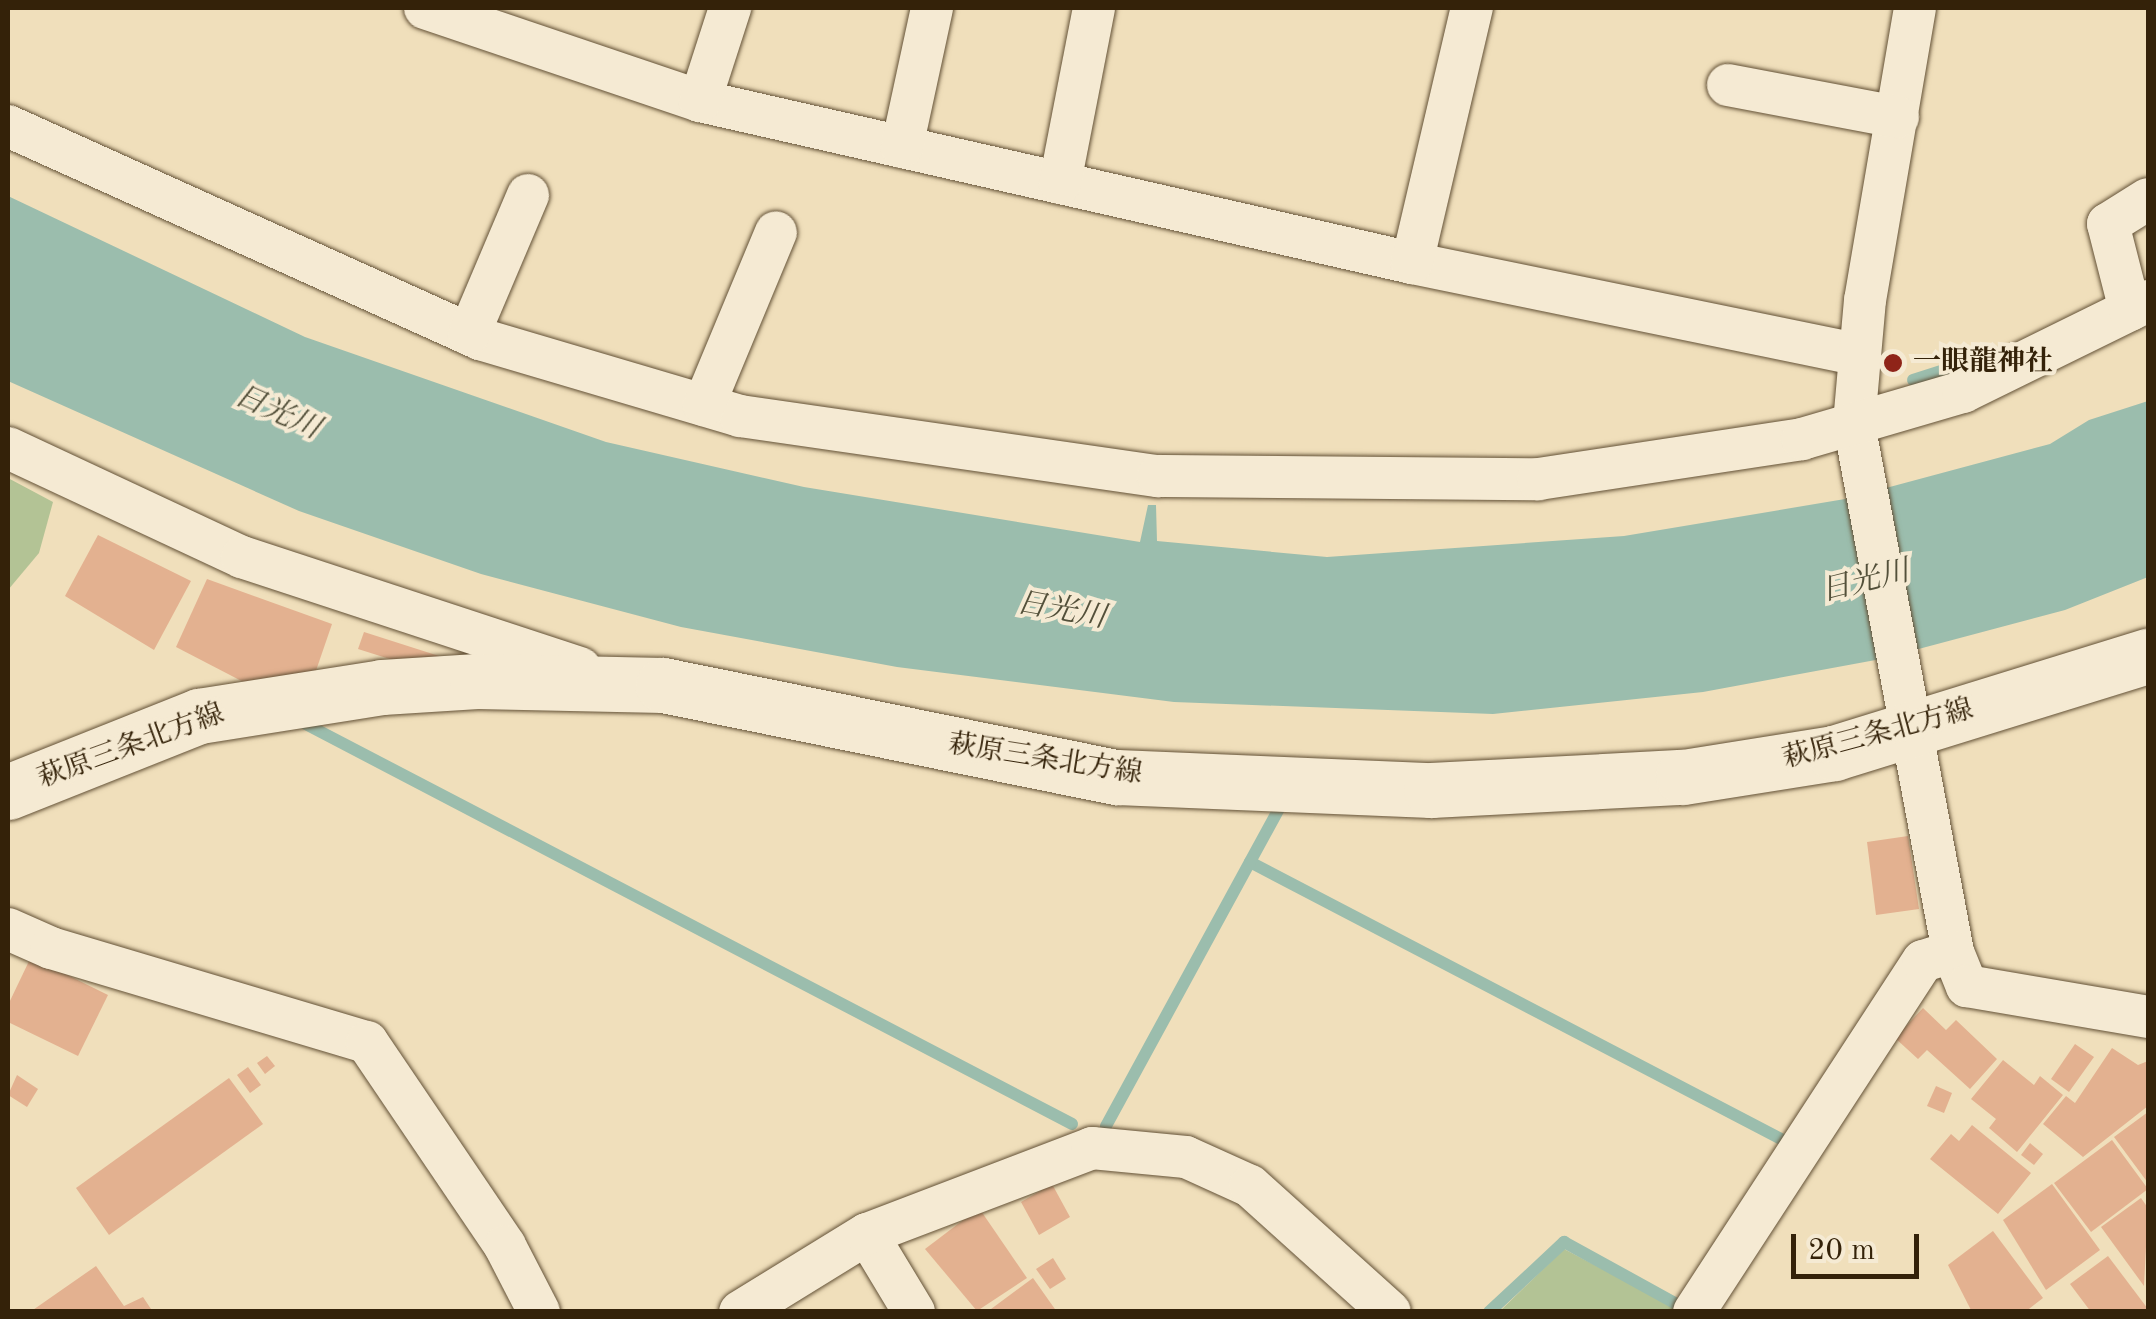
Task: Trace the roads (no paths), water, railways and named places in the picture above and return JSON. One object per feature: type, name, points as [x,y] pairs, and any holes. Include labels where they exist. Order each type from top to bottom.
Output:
[{"type":"main road","name":"萩原三条北方線","points":[[8,792],[199,716],[297,698],[476,680],[664,685],[1117,777],[1431,790],[1682,778],[1834,753],[1910,718],[2148,656]]},
{"type":"street","points":[[425,8],[700,101],[1412,262],[1859,355]]},
{"type":"street","points":[[700,101],[730,8]]},
{"type":"street","points":[[902,146],[932,8]]},
{"type":"street","points":[[1060,183],[1094,8]]},
{"type":"street","points":[[1412,262],[1472,8]]},
{"type":"street","points":[[1915,8],[1859,355],[1854,424],[1953,952],[1968,986],[2148,1017]]},
{"type":"street","points":[[1728,85],[1898,117]]},
{"type":"street","points":[[8,126],[469,334],[740,416],[1158,476],[1538,478],[1802,440],[1962,392],[2139,305],[2108,224],[2148,199]]},
{"type":"street","points":[[469,334],[528,195]]},
{"type":"street","points":[[704,405],[776,232]]},
{"type":"street","points":[[8,448],[242,558],[542,660],[664,685]]},
{"type":"street","points":[[8,929],[51,948],[367,1042],[494,1230],[539,1312]]},
{"type":"street","points":[[1694,1312],[1923,961],[1953,952]]},
{"type":"street","points":[[740,1312],[867,1234],[1092,1148],[1186,1157],[1250,1186],[1390,1312]]},
{"type":"street","points":[[867,1234],[914,1312]]},
{"type":"water","name":"日光川","points":[[8,196],[305,337],[606,442],[804,487],[1140,542],[1148,505],[1156,505],[1157,541],[1327,557],[1624,536],[1845,499],[2050,444],[2089,420],[2148,401],[2148,577],[2065,610],[1881,659],[1703,692],[1493,714],[1174,702],[897,667],[681,627],[481,574],[299,511],[8,381]]},
{"type":"waterway","points":[[1913,380],[2001,352]]},
{"type":"waterway","points":[[298,720],[1072,1124]]},
{"type":"waterway","points":[[1106,1126],[1281,805]]},
{"type":"waterway","points":[[1250,862],[1781,1139]]},
{"type":"waterway","points":[[1489,1312],[1564,1242],[1677,1304]]},
{"type":"place","name":"一眼龍神社","points":[[1893,363]]}]
